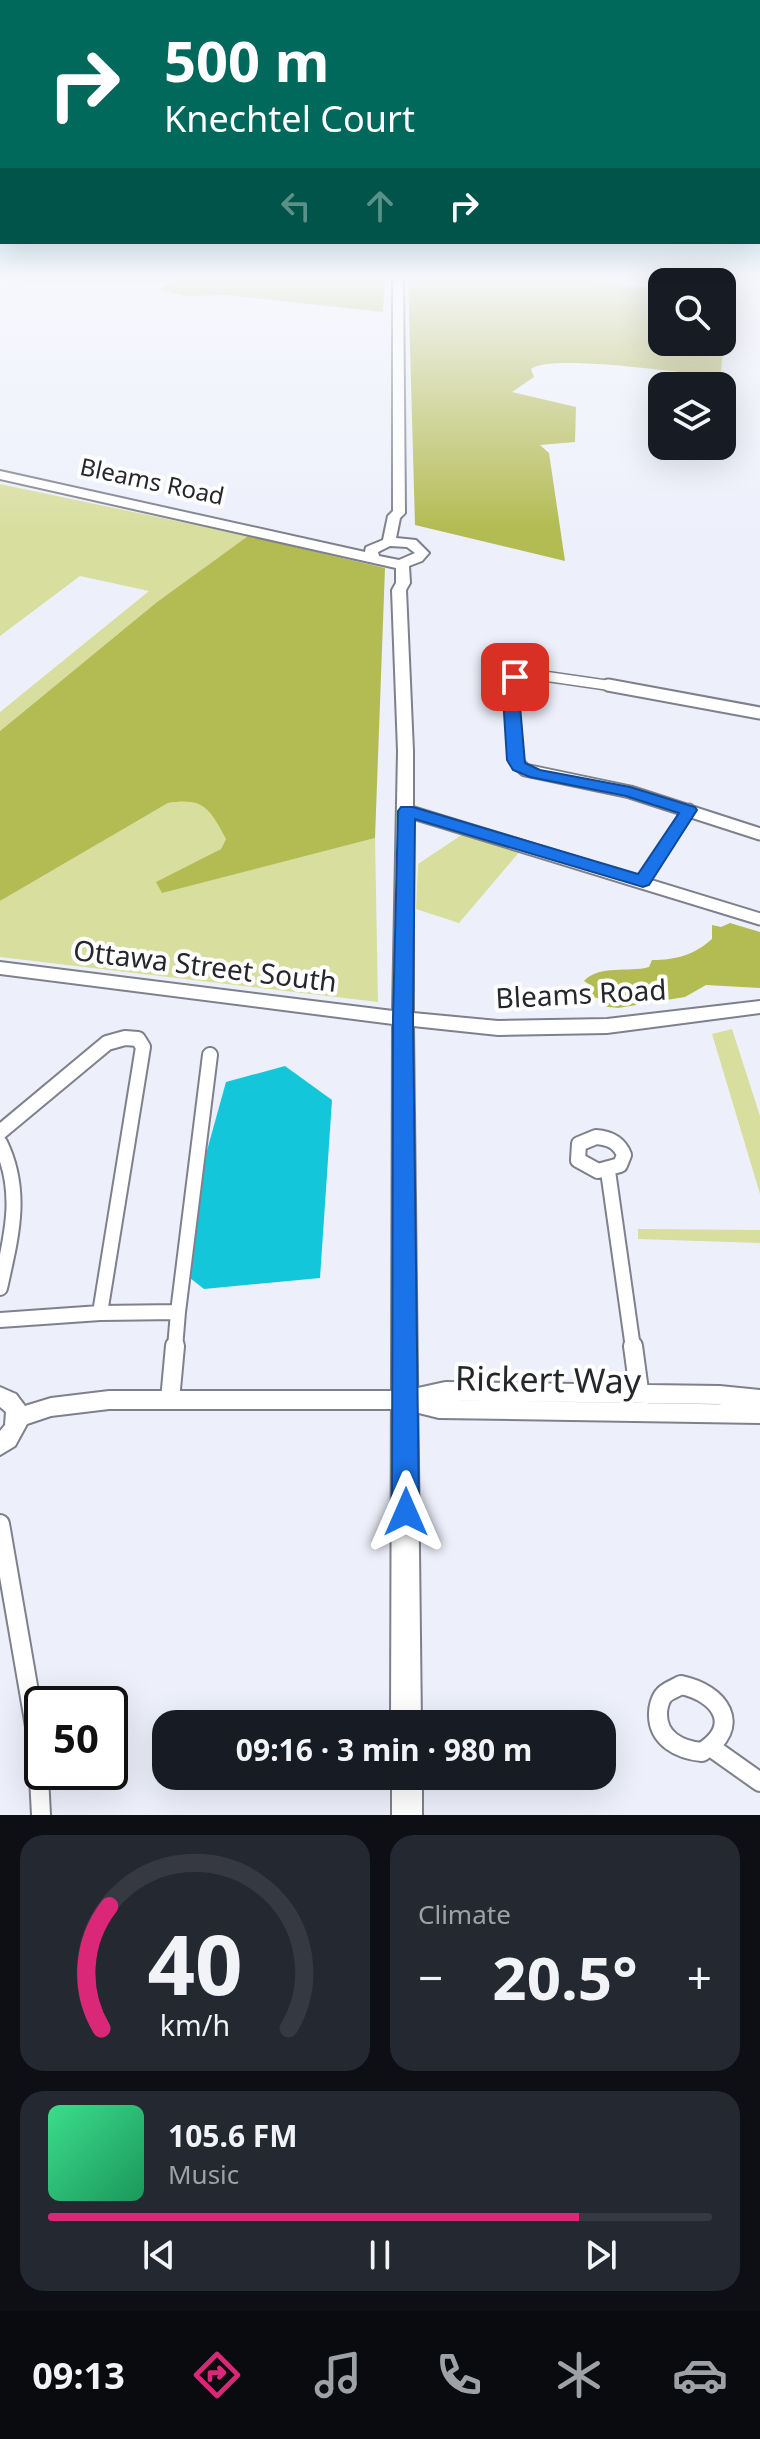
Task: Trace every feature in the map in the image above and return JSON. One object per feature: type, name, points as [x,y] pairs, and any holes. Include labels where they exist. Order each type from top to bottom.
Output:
[{"type":"main road","points":[[391,582],[403,583],[402,564],[420,557],[422,553],[399,513],[398,361]]},
{"type":"main road","name":"Bleams Road","points":[[0,475],[402,564]]},
{"type":"main road","points":[[399,513],[394,516],[393,531],[384,543],[371,550],[391,582],[405,657],[406,1710]]},
{"type":"main road","name":"Bleams Road","points":[[292,540],[417,546]]},
{"type":"main road","name":"Ottawa Street South","points":[[0,968],[403,1018]]},
{"type":"main road","name":"Bleams Road","points":[[403,1018],[547,1030],[638,1023],[760,1007]]},
{"type":"main road","points":[[407,1790],[407,1815]]},
{"type":"street","points":[[760,713],[536,673],[523,673],[510,681],[515,760],[519,767],[536,774],[630,792],[760,834]]},
{"type":"street","points":[[643,881],[689,810]]},
{"type":"street","points":[[407,811],[760,919]]},
{"type":"street","points":[[0,1132],[107,1043],[125,1038],[138,1039],[143,1047],[100,1313]]},
{"type":"street","points":[[170,1400],[210,1055]]},
{"type":"street","points":[[0,1143],[13,1172],[17,1197],[0,1288]]},
{"type":"street","points":[[608,1171],[640,1402]]},
{"type":"street","points":[[0,1320],[100,1313],[178,1312]]},
{"type":"street","points":[[0,1396],[9,1400],[19,1417],[16,1428],[0,1445]]},
{"type":"street","name":"Rickert Way","points":[[405,1400],[440,1409],[760,1399]]},
{"type":"street","points":[[19,1417],[80,1402],[405,1400]]},
{"type":"street","name":"Rickert Way","points":[[640,1402],[760,1414]]},
{"type":"street","points":[[0,1524],[37,1738],[41,1815]]},
{"type":"street","points":[[712,1748],[760,1782]]},
{"type":"green space","points":[[410,361],[722,361],[721,372],[679,372],[562,363],[542,365],[531,369],[534,377],[512,392],[576,407],[575,442],[540,445],[549,453],[565,561],[415,525]]},
{"type":"green space","points":[[0,484],[248,536],[157,602],[0,731],[0,712],[149,591],[80,576],[0,636]]},
{"type":"green space","points":[[248,536],[385,568],[375,838],[162,893],[156,882],[221,849],[226,839],[210,813],[198,804],[168,803],[0,901],[0,731],[157,602]]},
{"type":"green space","points":[[189,800],[210,809],[226,839],[221,849],[157,882],[162,892],[375,838],[378,1002],[0,957],[0,901],[168,803]]},
{"type":"green space","points":[[463,834],[521,850],[459,923],[416,909],[418,864]]},
{"type":"green space","points":[[730,923],[760,932],[760,988],[706,985],[685,997],[618,1008],[600,1006],[603,999],[592,997],[592,986],[584,981],[598,972],[641,969],[649,967],[652,960],[677,958],[691,953],[712,939],[712,925],[721,927]]},
{"type":"green space","points":[[732,1029],[760,1116],[760,1194],[712,1034]]},
{"type":"green space","points":[[638,1229],[760,1230],[760,1243],[638,1239]]},
{"type":"water","points":[[285,1066],[332,1100],[320,1278],[204,1289],[190,1278],[191,1208],[226,1082]]},
{"type":"route","points":[[406,1512],[403,1018],[407,811],[643,881],[689,810],[630,792],[536,774],[519,767],[515,760],[510,681],[515,677]]}]
